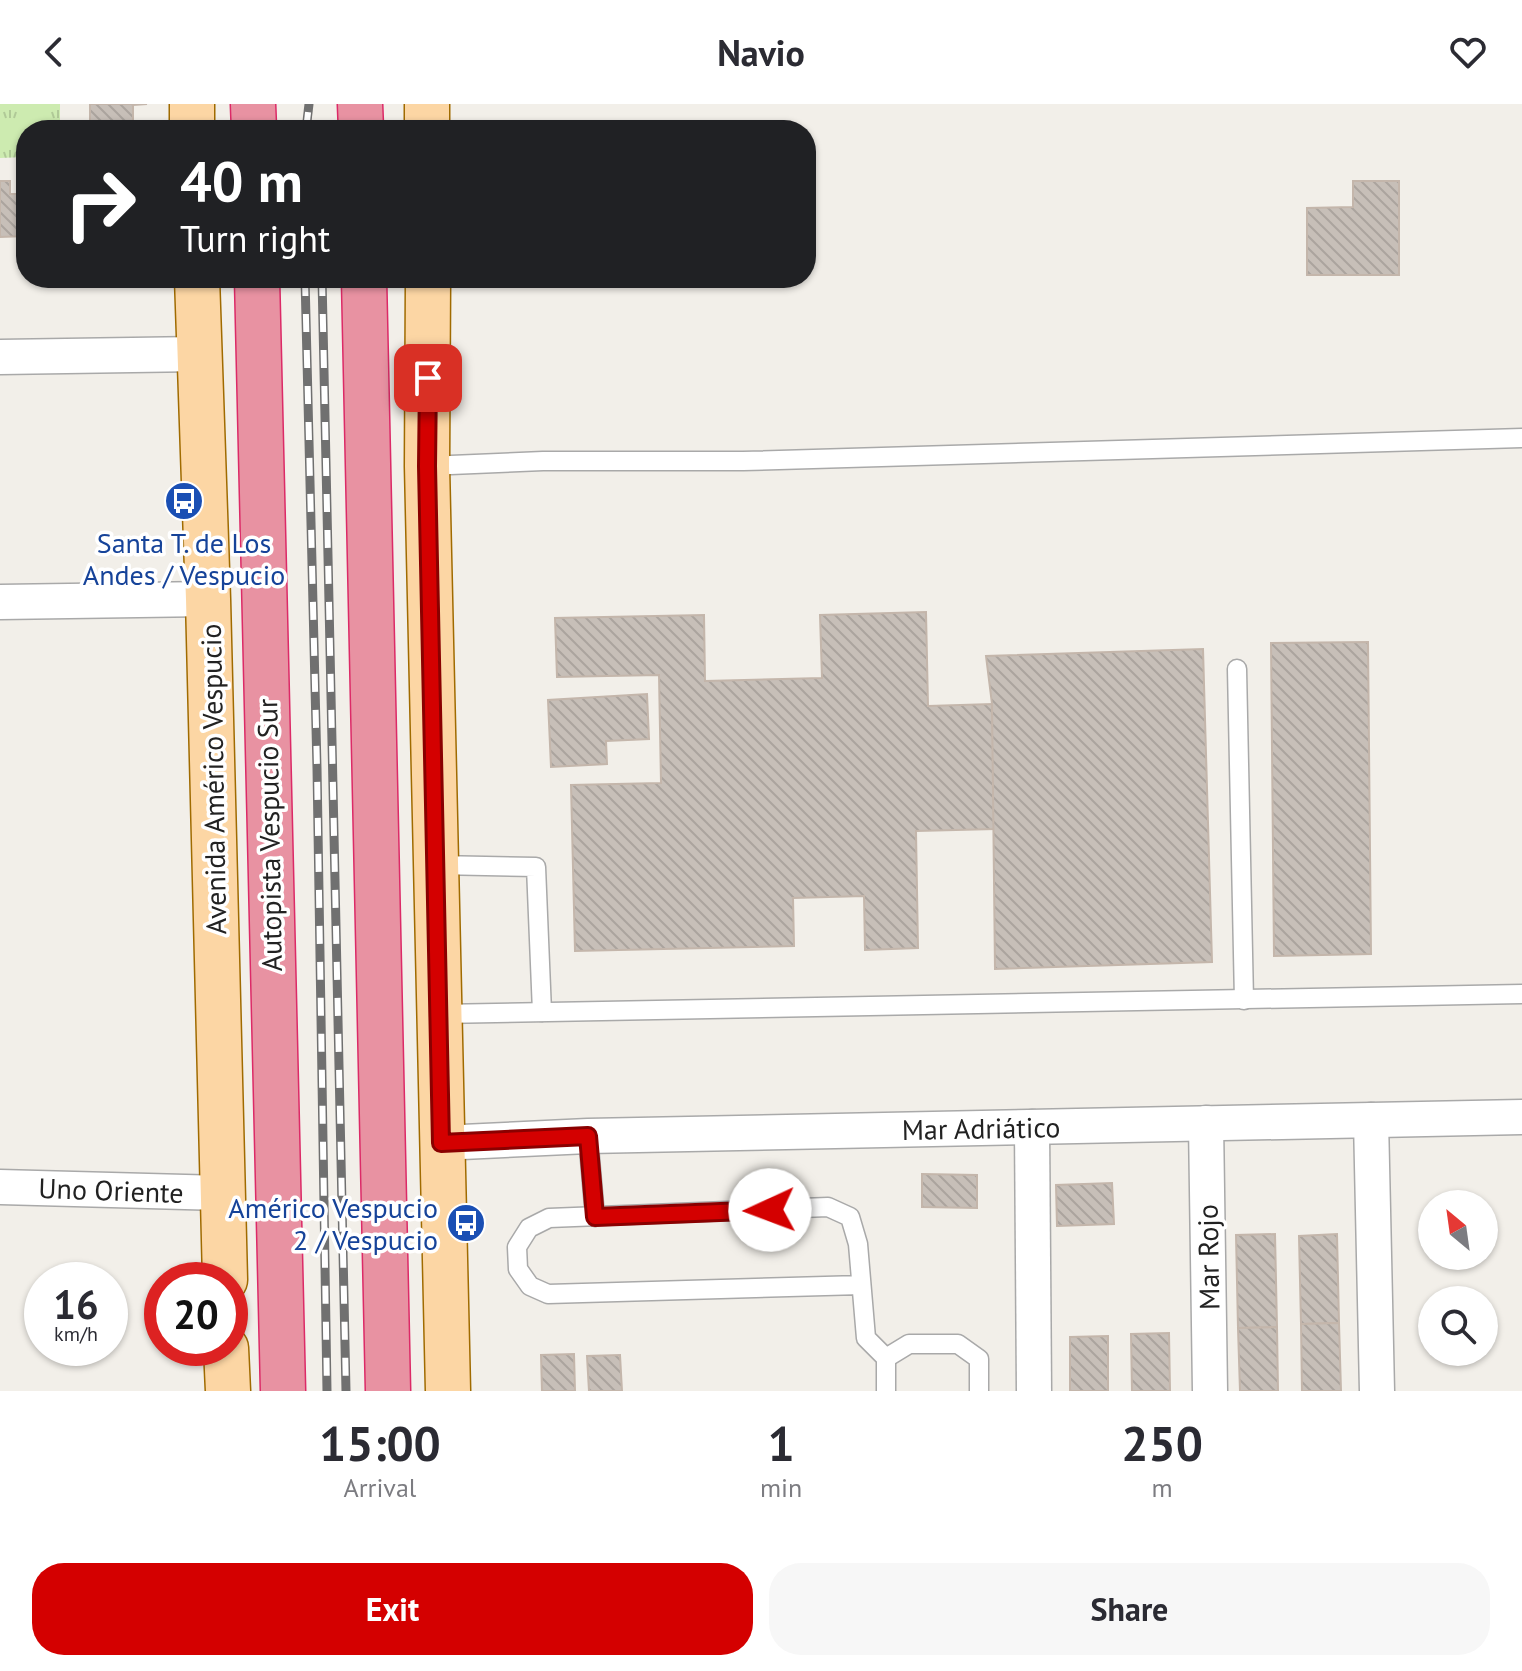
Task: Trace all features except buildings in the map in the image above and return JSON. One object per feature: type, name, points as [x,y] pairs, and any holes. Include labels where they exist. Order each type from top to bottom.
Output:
[{"type":"highway","name":"Autopista Vespucio Sur","points":[[257,288],[283,1391]]},
{"type":"highway","points":[[364,288],[388,1391]]},
{"type":"main road","name":"Avenida Américo Vespucio","points":[[197,288],[224,1262]]},
{"type":"main road","points":[[428,288],[427,466],[448,1391]]},
{"type":"main road","points":[[227,1366],[228,1391]]},
{"type":"street","points":[[0,357],[199,354]]},
{"type":"street","points":[[0,602],[208,599]]},
{"type":"street","name":"Mar Adriático","points":[[441,1143],[588,1136],[1522,1117]]},
{"type":"street","points":[[1371,1120],[1377,1391]]},
{"type":"street","name":"Mar Rojo","points":[[1206,1123],[1210,1391]]},
{"type":"street","points":[[1032,1127],[1034,1391]]},
{"type":"street","name":"Uno Oriente","points":[[0,1187],[222,1193]]},
{"type":"lane","points":[[427,466],[543,461],[743,461],[1522,438]]},
{"type":"lane","points":[[1237,669],[1244,1000]]},
{"type":"lane","points":[[436,865],[536,867],[542,1012]]},
{"type":"lane","points":[[439,1014],[1522,994]]},
{"type":"lane","points":[[588,1136],[595,1217]]},
{"type":"lane","points":[[861,1285],[548,1294],[530,1286],[518,1269],[517,1247],[529,1228],[549,1218],[828,1207],[850,1217],[858,1244],[866,1338],[886,1358],[886,1391]]},
{"type":"lane","points":[[886,1358],[909,1344],[958,1344],[979,1359],[979,1391]]},
{"type":"green space","points":[[0,104],[60,104],[60,120],[16,120],[16,157],[0,158]]},
{"type":"railway","points":[[307,120],[309,104]]},
{"type":"railway","points":[[305,288],[327,1391]]},
{"type":"railway","points":[[322,288],[346,1391]]},
{"type":"place","name":"Santa T. de Los Andes / Vespucio","points":[[184,501]]},
{"type":"place","name":"Américo Vespucio 2 / Vespucio","points":[[466,1223]]},
{"type":"route","points":[[428,378],[427,466],[441,1143],[588,1136],[595,1217],[770,1210]]}]
